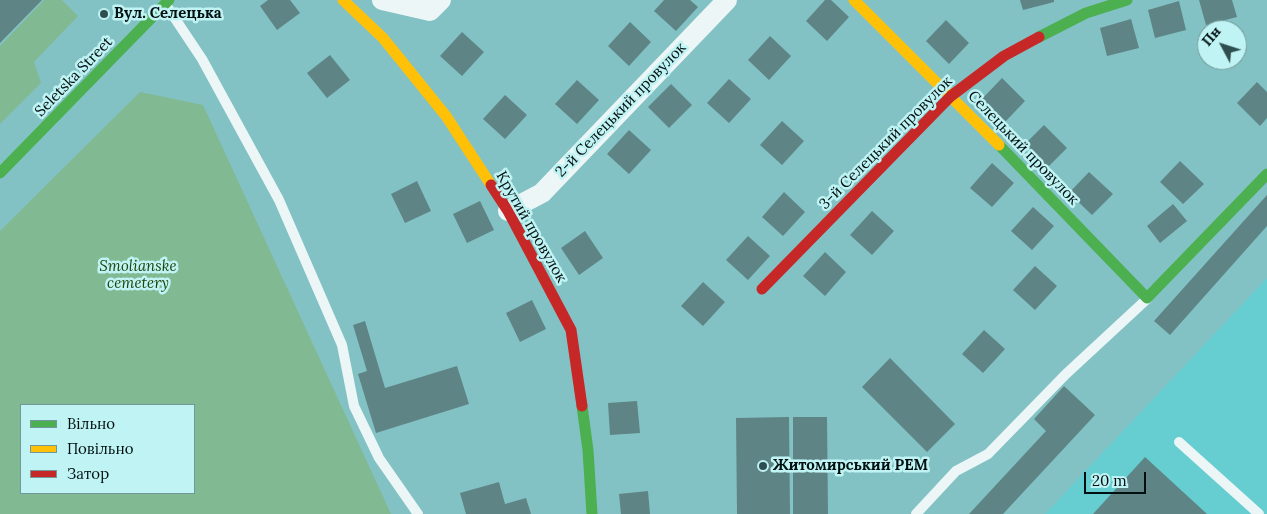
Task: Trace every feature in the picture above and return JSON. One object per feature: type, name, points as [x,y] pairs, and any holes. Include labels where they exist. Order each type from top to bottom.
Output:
[{"type":"street","name":"Крутий провулок","points":[[344,0],[383,38],[446,116],[508,211],[572,330],[588,450],[592,514]]},
{"type":"street","points":[[382,0],[430,11],[441,0]]},
{"type":"street","name":"2-й Селецький провулок","points":[[508,211],[542,193],[727,0]]},
{"type":"street","name":"Селецький провулок","points":[[854,0],[951,96],[1148,298]]},
{"type":"street","name":"3-й Селецький провулок","points":[[762,289],[951,96],[1004,56],[1086,13],[1127,0]]},
{"type":"street","name":"Seletska Street","points":[[0,173],[167,2]]},
{"type":"street","points":[[1148,298],[1267,174]]},
{"type":"lane","points":[[167,2],[202,59],[278,200],[342,345],[354,406],[380,458],[418,514]]},
{"type":"lane","points":[[916,514],[956,472],[988,454],[1066,374],[1148,298]]},
{"type":"lane","points":[[1179,442],[1259,514]]},
{"type":"shaded area","points":[[1267,278],[1267,514],[1045,514]]},
{"type":"green space","points":[[44,0],[62,0],[78,16],[34,62],[41,83],[0,124],[0,46]]},
{"type":"green space","name":"Smolianske cemetery","points":[[140,92],[203,105],[391,514],[0,514],[0,231]]},
{"type":"building","points":[[0,0],[42,0],[0,43]]},
{"type":"building","points":[[268,0],[290,0],[300,13],[277,30],[260,6]]},
{"type":"building","points":[[664,0],[690,0],[698,7],[676,31],[654,11]]},
{"type":"building","points":[[825,0],[831,0],[849,17],[827,41],[806,21]]},
{"type":"building","points":[[1020,0],[1054,0],[1054,2],[1023,10]]},
{"type":"building","points":[[1199,0],[1232,0],[1237,17],[1225,20],[1205,20]]},
{"type":"building","points":[[1179,1],[1186,30],[1155,38],[1148,10]]},
{"type":"building","points":[[1131,19],[1139,48],[1107,56],[1100,28]]},
{"type":"building","points":[[946,20],[969,43],[949,64],[926,41]]},
{"type":"building","points":[[630,22],[651,42],[629,66],[608,46]]},
{"type":"building","points":[[462,32],[484,52],[462,76],[440,56]]},
{"type":"building","points":[[770,36],[791,56],[769,80],[748,60]]},
{"type":"building","points":[[330,55],[350,80],[327,98],[307,73]]},
{"type":"building","points":[[1002,78],[1025,101],[1005,122],[981,100]]},
{"type":"building","points":[[729,79],[751,99],[729,123],[707,103]]},
{"type":"building","points":[[577,80],[599,100],[577,124],[555,104]]},
{"type":"building","points":[[1257,82],[1267,92],[1267,118],[1260,126],[1237,103]]},
{"type":"building","points":[[671,84],[692,105],[669,128],[648,107]]},
{"type":"building","points":[[505,95],[527,115],[505,139],[483,119]]},
{"type":"building","points":[[782,121],[804,141],[782,165],[760,145]]},
{"type":"building","points":[[1044,125],[1067,148],[1046,169],[1023,146]]},
{"type":"building","points":[[629,130],[651,150],[629,174],[607,154]]},
{"type":"building","points":[[1180,161],[1204,184],[1183,204],[1160,182]]},
{"type":"building","points":[[992,163],[1014,183],[992,207],[970,188]]},
{"type":"building","points":[[1089,172],[1113,194],[1092,215],[1069,193]]},
{"type":"building","points":[[417,181],[431,211],[405,223],[391,194]]},
{"type":"building","points":[[784,192],[805,212],[783,236],[762,217]]},
{"type":"building","points":[[1267,195],[1267,226],[1170,335],[1154,321]]},
{"type":"building","points":[[480,201],[494,230],[467,243],[453,214]]},
{"type":"building","points":[[1173,204],[1187,221],[1160,243],[1147,226]]},
{"type":"building","points":[[1033,207],[1054,226],[1032,250],[1011,231]]},
{"type":"building","points":[[872,211],[894,231],[872,255],[850,235]]},
{"type":"building","points":[[585,231],[603,258],[579,275],[561,248]]},
{"type":"building","points":[[748,236],[770,256],[748,280],[726,260]]},
{"type":"building","points":[[825,252],[846,272],[825,296],[803,276]]},
{"type":"building","points":[[1035,266],[1057,286],[1035,310],[1013,290]]},
{"type":"building","points":[[703,282],[725,302],[703,326],[681,306]]},
{"type":"building","points":[[532,300],[546,329],[520,342],[506,313]]},
{"type":"building","points":[[365,321],[385,388],[457,366],[469,404],[376,433],[358,374],[367,371],[353,325]]},
{"type":"building","points":[[984,330],[1005,349],[983,373],[962,354]]},
{"type":"building","points":[[890,358],[955,424],[927,452],[862,387]]},
{"type":"building","points":[[1064,386],[1095,415],[1003,514],[969,514],[1046,431],[1034,419]]},
{"type":"building","points":[[637,401],[640,433],[610,435],[608,403]]},
{"type":"building","name":"Житомирський РЕМ","points":[[789,417],[790,514],[737,514],[736,418]]},
{"type":"building","points":[[793,417],[827,417],[828,514],[793,514]]},
{"type":"building","points":[[1145,457],[1207,514],[1093,514]]},
{"type":"building","points":[[499,482],[505,504],[526,498],[531,514],[466,514],[460,493]]},
{"type":"building","points":[[648,491],[650,514],[621,514],[619,494]]},
{"type":"traffic: fast","points":[[0,173],[169,0]]},
{"type":"traffic: fast","points":[[1039,37],[1086,13],[1127,0]]},
{"type":"traffic: fast","points":[[999,145],[1147,298],[1267,174]]},
{"type":"traffic: fast","points":[[582,406],[588,450],[592,514]]},
{"type":"traffic: slow","points":[[343,0],[383,38],[446,116],[491,185]]},
{"type":"traffic: slow","points":[[854,0],[999,145]]},
{"type":"traffic: jam","points":[[762,289],[951,96],[1004,56],[1039,37]]},
{"type":"traffic: jam","points":[[491,185],[508,211],[571,330],[582,406]]},
{"type":"place","name":"Вул. Селецька","points":[[104,14]]},
{"type":"place","name":"Житомирський РЕМ","points":[[763,466]]}]
